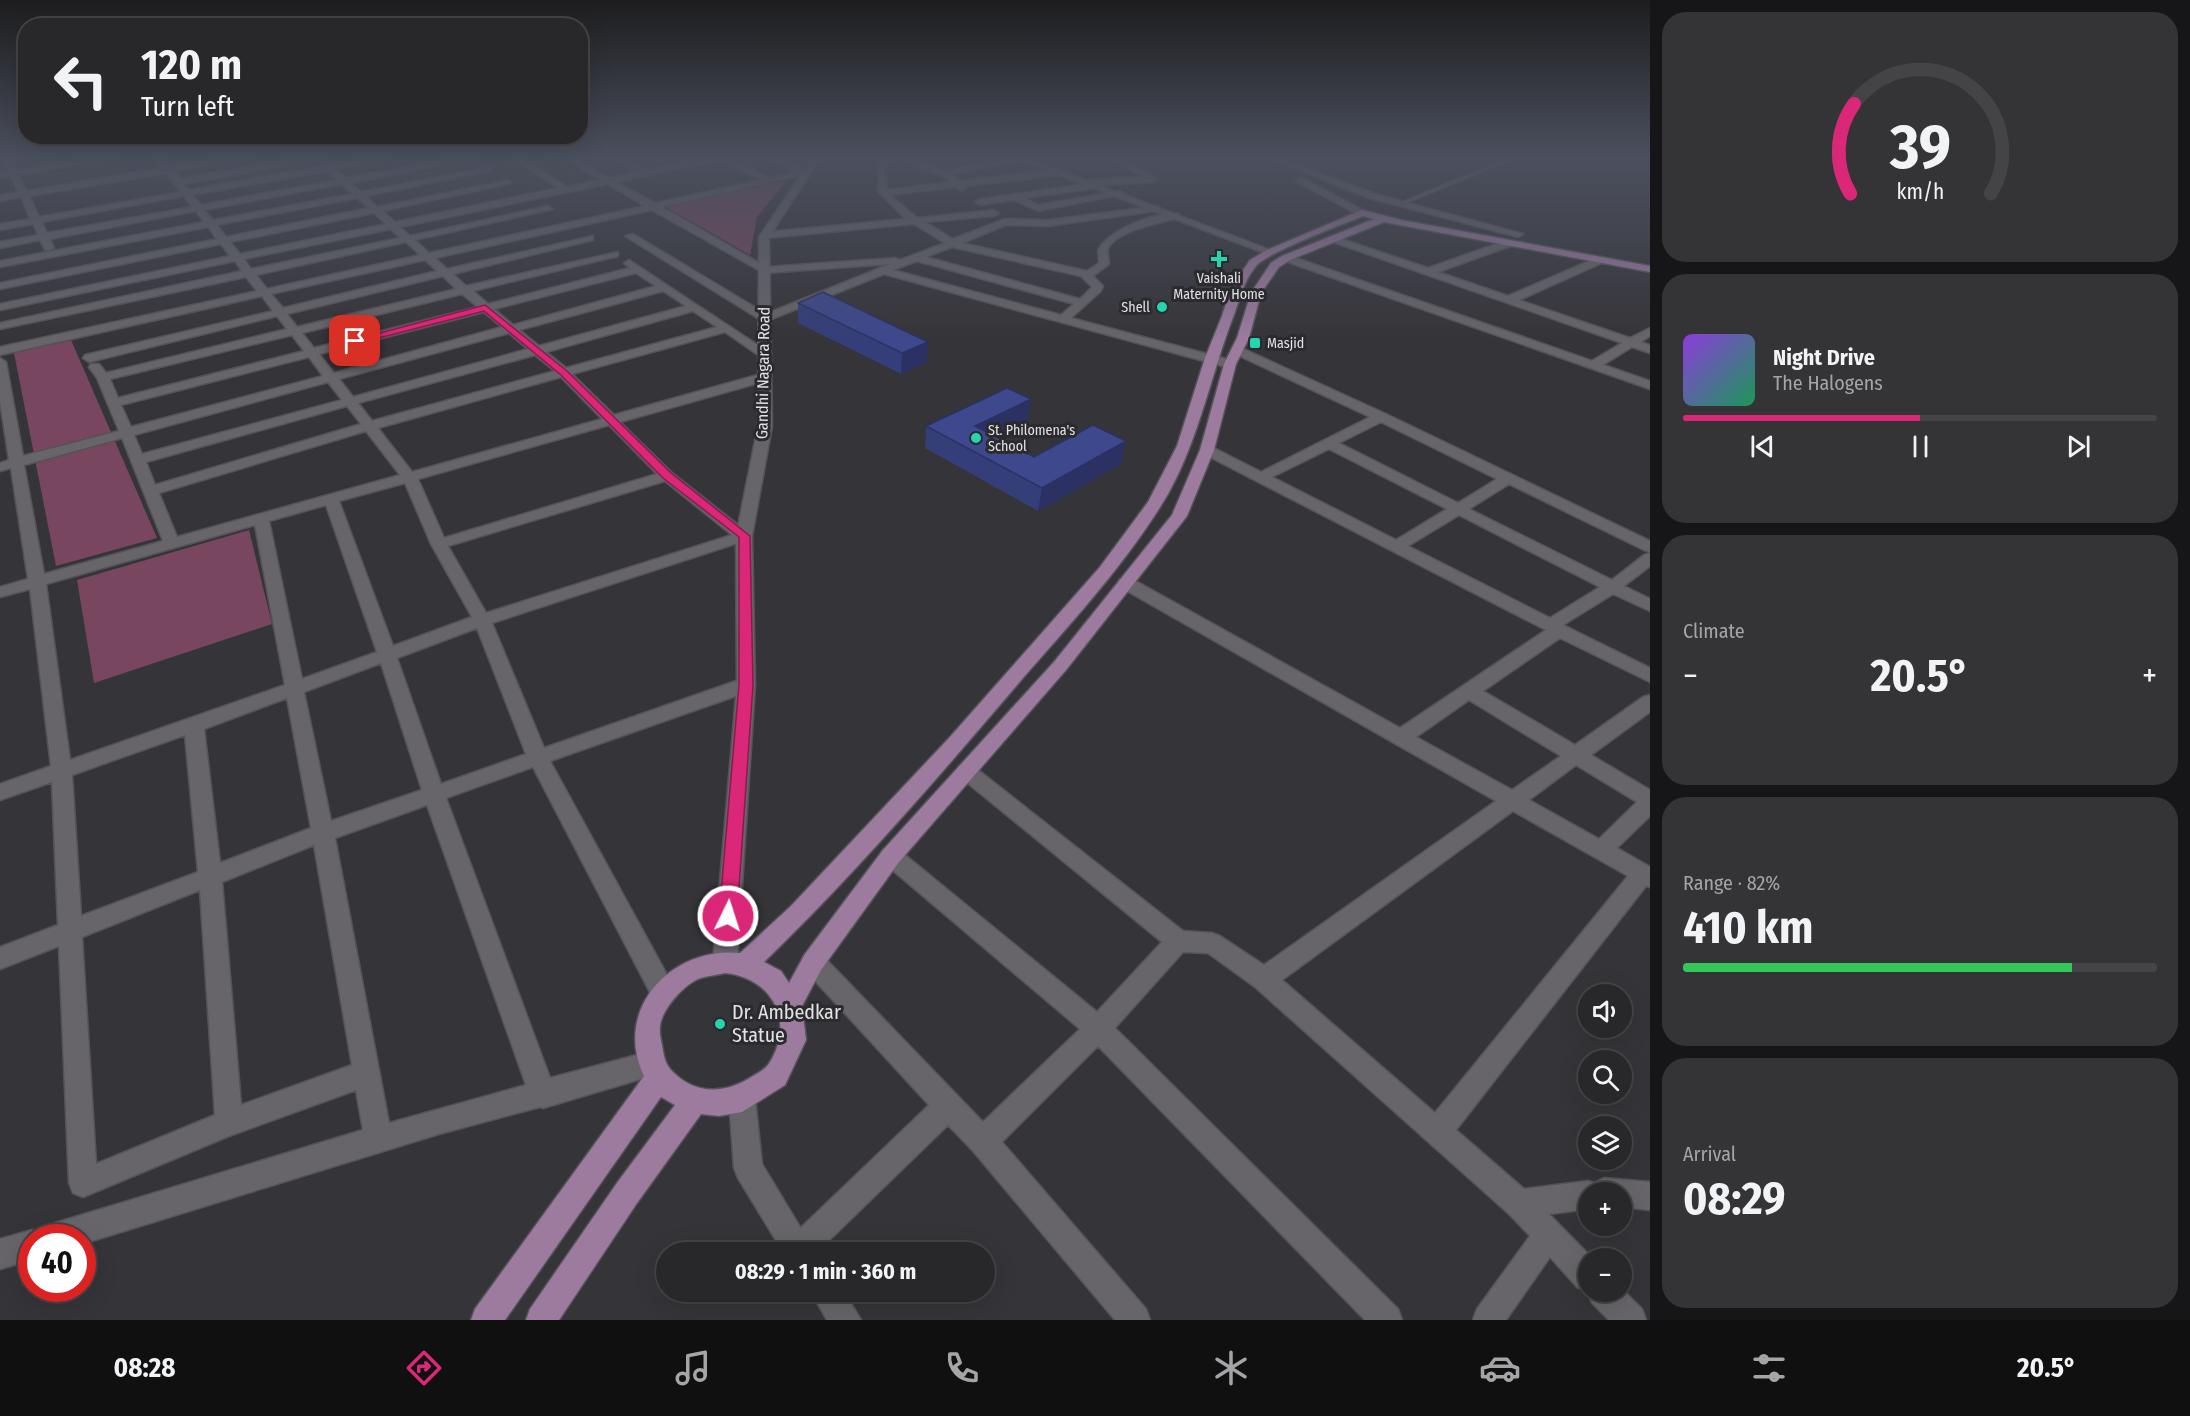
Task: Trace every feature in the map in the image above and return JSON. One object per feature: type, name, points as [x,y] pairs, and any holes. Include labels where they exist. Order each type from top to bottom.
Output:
[{"type":"main road","points":[[790,1005],[813,962],[891,856],[1060,666],[1179,516],[1207,450],[1233,357],[1243,338],[1256,293],[1279,255],[1351,219]]},
{"type":"main road","points":[[735,963],[772,979],[790,1005],[793,1041],[776,1076],[742,1099],[719,1103],[695,1101],[675,1092],[655,1071],[647,1026],[663,992],[690,970],[735,963],[800,914],[957,742],[1106,571],[1155,503],[1184,446],[1211,358],[1228,316],[1236,288],[1254,262],[1333,239],[1382,219],[1650,269]]},
{"type":"main road","points":[[1451,232],[1518,234],[1650,260]]},
{"type":"main road","points":[[486,1320],[655,1071]]},
{"type":"main road","points":[[541,1320],[627,1192],[695,1101]]},
{"type":"street","points":[[0,227],[41,219]]},
{"type":"street","points":[[0,245],[145,219]]},
{"type":"street","points":[[206,219],[410,478],[439,544],[482,620],[538,758],[663,992]]},
{"type":"street","points":[[0,264],[238,219]]},
{"type":"street","points":[[0,286],[331,219]]},
{"type":"street","points":[[385,219],[485,308],[564,373],[667,476],[744,536]]},
{"type":"street","points":[[0,307],[422,219]]},
{"type":"street","points":[[0,326],[505,219]]},
{"type":"street","points":[[562,219],[765,354]]},
{"type":"street","points":[[81,346],[263,292],[595,219]]},
{"type":"street","points":[[675,219],[764,270],[915,259],[1082,303]]},
{"type":"street","points":[[765,235],[776,219]]},
{"type":"street","points":[[913,219],[954,244],[1087,274],[1104,264],[1102,252],[1115,237],[1145,224],[1166,219]]},
{"type":"street","points":[[765,235],[951,219]]},
{"type":"street","points":[[1001,219],[1005,222]]},
{"type":"street","points":[[630,236],[765,318],[1005,222],[1048,223],[1079,219]]},
{"type":"street","points":[[1183,219],[1279,255],[1650,385]]},
{"type":"street","points":[[1457,219],[1518,234]]},
{"type":"street","points":[[37,220],[51,254],[67,312],[81,346],[103,377],[172,543]]},
{"type":"street","name":"Gandhi Nagara Road","points":[[735,963],[746,685],[744,536],[765,426],[765,235]]},
{"type":"street","points":[[0,351],[81,346],[278,312],[590,238]]},
{"type":"street","points":[[1333,239],[1650,349]]},
{"type":"street","points":[[1428,272],[1509,243]]},
{"type":"street","points":[[103,377],[462,288],[614,254]]},
{"type":"street","points":[[1509,300],[1600,260]]},
{"type":"street","points":[[113,403],[638,269]]},
{"type":"street","points":[[884,271],[1211,358],[1233,357],[1381,417],[1650,547]]},
{"type":"street","points":[[1062,319],[1096,291],[1098,286],[1088,278],[1087,274]]},
{"type":"street","points":[[8,464],[665,287]]},
{"type":"street","points":[[138,460],[694,307]]},
{"type":"street","points":[[150,490],[369,426],[727,328]]},
{"type":"street","points":[[1594,365],[1650,331]]},
{"type":"street","points":[[0,362],[8,464],[37,582],[62,771],[82,1183],[229,1123],[366,1073]]},
{"type":"street","points":[[0,592],[765,377]]},
{"type":"street","points":[[1260,478],[1381,417]]},
{"type":"street","points":[[1328,443],[1650,606]]},
{"type":"street","points":[[1207,450],[1650,676]]},
{"type":"street","points":[[439,544],[667,476]]},
{"type":"street","points":[[1396,547],[1509,478]]},
{"type":"street","points":[[331,499],[434,794],[543,1095]]},
{"type":"street","points":[[261,518],[323,833],[378,1139]]},
{"type":"street","points":[[0,792],[194,725],[482,620],[744,536]]},
{"type":"street","points":[[1401,737],[1469,691],[1650,558]]},
{"type":"street","points":[[1126,583],[1647,876],[1437,1132]]},
{"type":"street","points":[[0,958],[323,833],[746,685]]},
{"type":"street","points":[[1469,691],[1650,801],[1602,849]]},
{"type":"street","points":[[1264,979],[1650,702]]},
{"type":"street","points":[[194,725],[210,877],[229,1123]]},
{"type":"street","points":[[966,771],[1178,941],[1212,943],[1234,956],[1264,979],[1519,1204],[1578,1266]]},
{"type":"street","points":[[891,856],[1098,1029],[1388,1320]]},
{"type":"street","points":[[983,1141],[1098,1029],[1178,941]]},
{"type":"street","points":[[813,962],[983,1141],[1135,1320]]},
{"type":"street","points":[[96,1225],[440,1121],[543,1095],[655,1071]]},
{"type":"street","points":[[742,1099],[748,1168],[793,1242]]},
{"type":"street","points":[[808,1242],[948,1106]]},
{"type":"street","points":[[1632,1194],[1650,1196]]},
{"type":"street","points":[[1519,1204],[1578,1196]]},
{"type":"street","points":[[1488,1320],[1548,1235]]},
{"type":"street","points":[[0,1254],[18,1249]]},
{"type":"street","points":[[833,1302],[846,1320]]},
{"type":"street","points":[[1613,1302],[1631,1320]]},
{"type":"shaded area","points":[[686,219],[757,219],[750,255]]},
{"type":"shaded area","points":[[71,340],[157,538],[56,566],[14,353]]},
{"type":"shaded area","points":[[249,530],[272,624],[94,683],[77,580]]},
{"type":"building","points":[[823,292],[928,342],[902,353],[798,303]]},
{"type":"building","points":[[1007,388],[1031,399],[975,426],[1034,457],[1093,425],[1126,441],[1042,488],[926,426]]},
{"type":"place","name":"Vaishali Maternity Home","points":[[1219,259]]},
{"type":"place","name":"Shell","points":[[1162,307]]},
{"type":"place","name":"Masjid","points":[[1255,343]]},
{"type":"place","name":"St. Philomena's School","points":[[976,438]]},
{"type":"place","name":"Dr. Ambedkar Statue","points":[[720,1024]]},
{"type":"route","points":[[355,341],[485,308],[564,373],[667,476],[744,536],[746,685],[728,916]]}]
